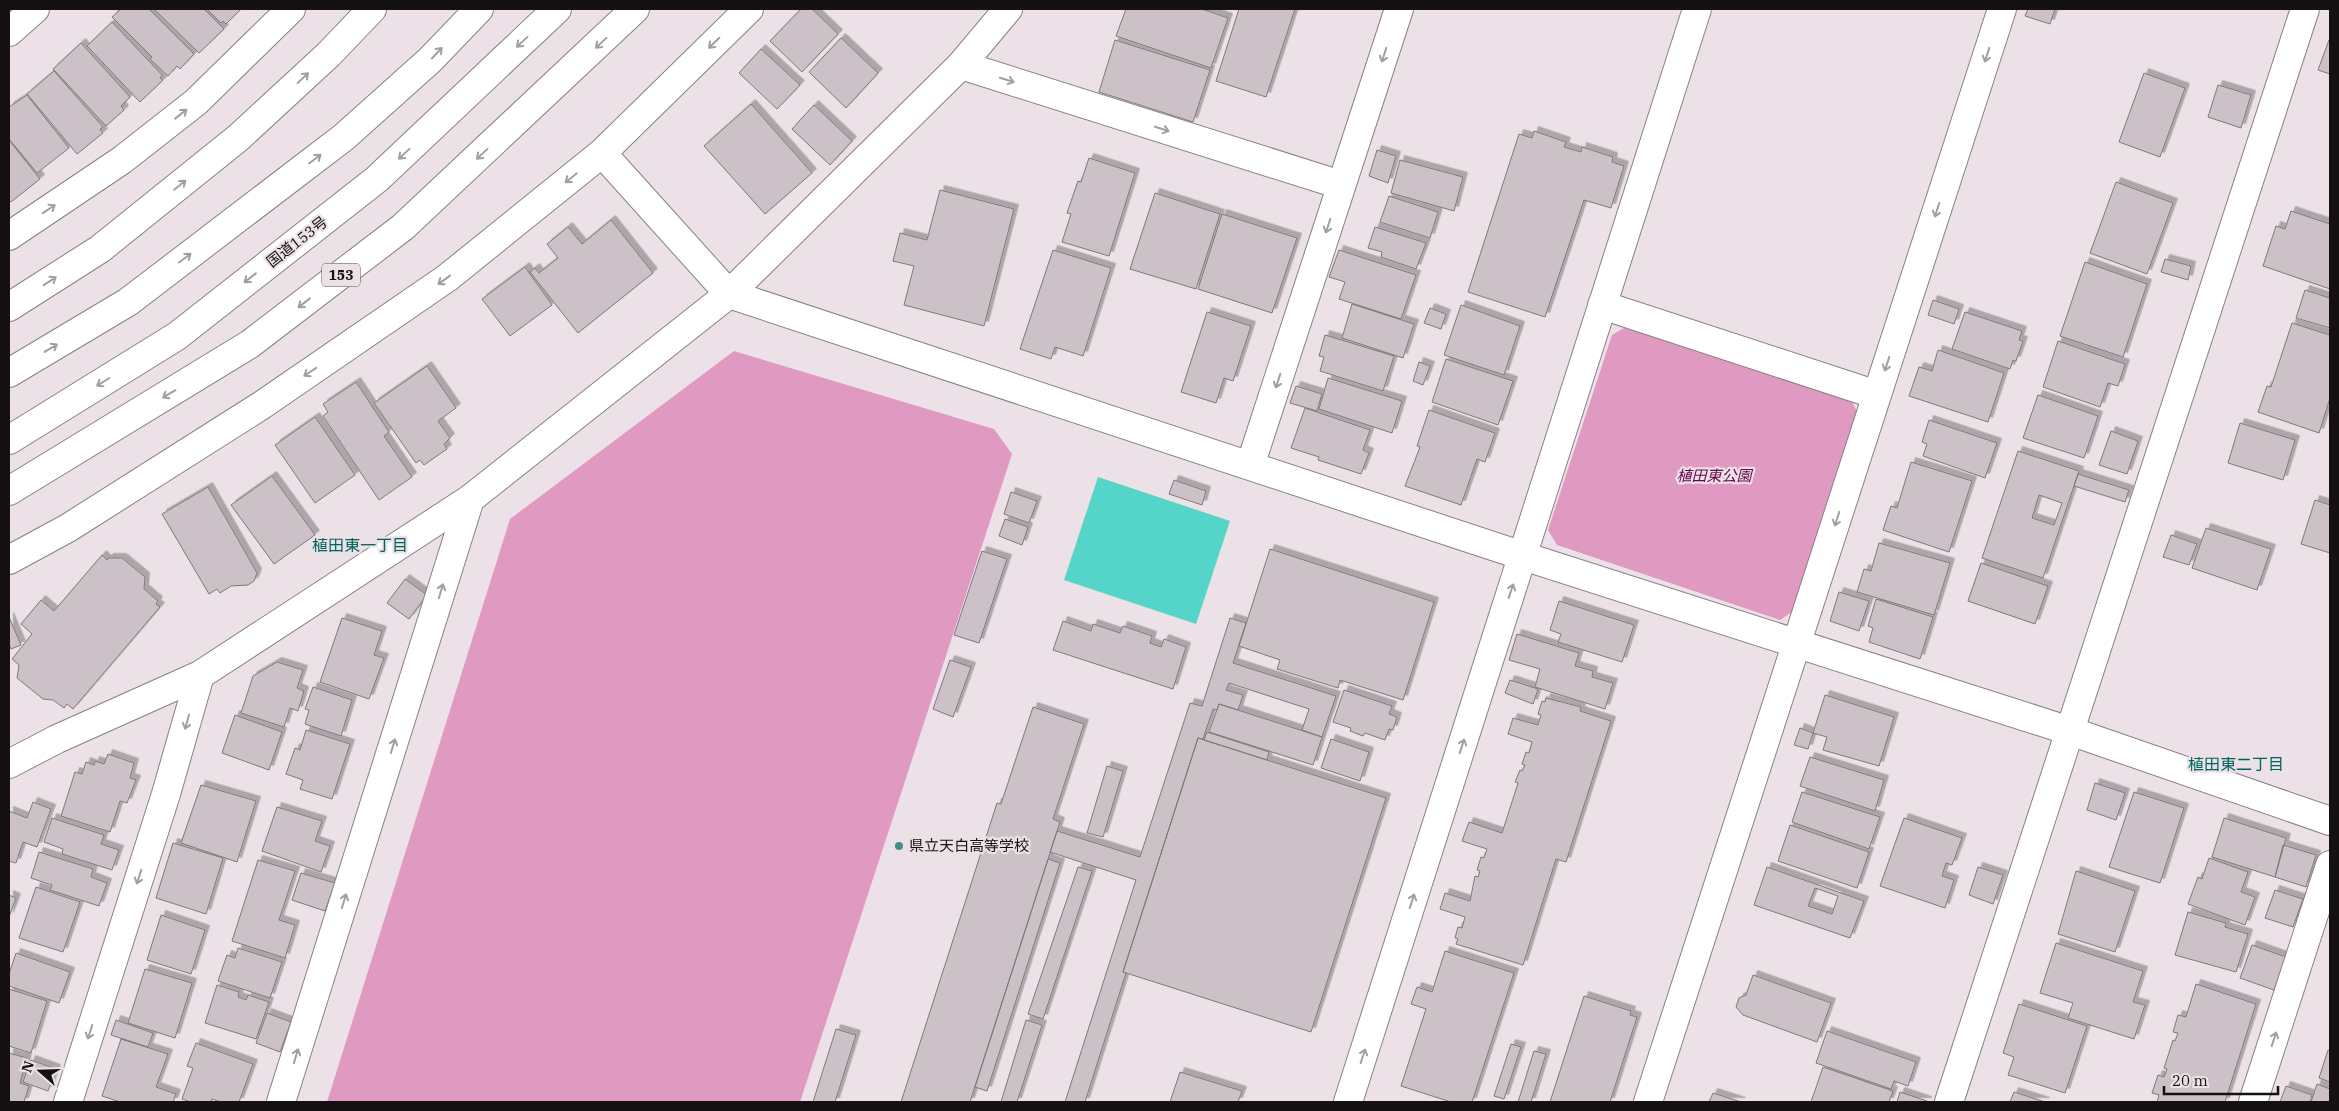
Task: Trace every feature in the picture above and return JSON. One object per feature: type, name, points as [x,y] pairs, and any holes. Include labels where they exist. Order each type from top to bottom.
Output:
[{"type":"main road","points":[[9,32],[35,9]]},
{"type":"main road","points":[[9,236],[122,160],[196,102],[292,9]]},
{"type":"main road","points":[[9,307],[100,249],[238,138],[329,54],[372,9]]},
{"type":"main road","points":[[9,373],[128,302],[336,143],[430,60],[479,9]]},
{"type":"main road","name":"国道153号","points":[[9,440],[177,336],[377,180],[557,9]]},
{"type":"main road","name":"153","points":[[9,491],[250,344],[388,239],[635,9]]},
{"type":"main road","points":[[9,560],[68,528],[262,405],[447,278],[602,152],[749,9]]},
{"type":"main road","points":[[9,764],[57,739],[200,675],[470,499],[729,294],[961,65],[1008,9]]},
{"type":"main road","points":[[1250,466],[1399,9]]},
{"type":"main road","points":[[1348,1102],[1697,9]]},
{"type":"main road","points":[[1648,1102],[2002,9]]},
{"type":"main road","points":[[1949,1102],[2304,9]]},
{"type":"main road","points":[[961,65],[1341,185]]},
{"type":"main road","points":[[602,152],[729,294],[1523,556],[2070,731],[2330,821]]},
{"type":"main road","points":[[1602,305],[1877,395]]},
{"type":"main road","points":[[281,1102],[470,499]]},
{"type":"main road","points":[[68,1102],[166,794],[200,675]]},
{"type":"main road","points":[[2254,1102],[2330,865]]},
{"type":"green space","name":"植田東公園","points":[[1629,325],[1850,398],[1860,417],[1795,610],[1780,620],[1557,545],[1548,530],[1612,335]]},
{"type":"green space","points":[[734,351],[994,429],[1012,454],[800,1102],[327,1102],[510,519]]},
{"type":"shaded area","points":[[1098,477],[1230,521],[1196,624],[1064,580]]},
{"type":"building","points":[[121,9],[149,9],[194,54],[180,69],[177,66],[168,76],[112,17]]},
{"type":"building","points":[[154,9],[204,9],[224,29],[199,53]]},
{"type":"building","points":[[207,9],[241,9],[226,24],[223,21],[221,23]]},
{"type":"building","points":[[801,9],[812,9],[838,34],[802,72],[770,41]]},
{"type":"building","points":[[1126,9],[1202,9],[1228,18],[1211,68],[1116,36]]},
{"type":"building","points":[[1239,9],[1295,9],[1266,97],[1216,81]]},
{"type":"building","points":[[2028,9],[2055,9],[2050,24],[2025,16]]},
{"type":"building","points":[[112,22],[162,75],[160,78],[163,80],[140,102],[87,46]]},
{"type":"building","points":[[841,38],[878,73],[846,108],[809,72]]},
{"type":"building","points":[[1115,40],[1210,70],[1193,122],[1099,92]]},
{"type":"building","points":[[2330,41],[2330,74],[2318,70]]},
{"type":"building","points":[[81,43],[130,97],[121,106],[124,110],[106,126],[53,69]]},
{"type":"building","points":[[761,49],[800,85],[777,109],[739,73]]},
{"type":"building","points":[[54,71],[103,127],[100,129],[103,133],[77,154],[27,94]]},
{"type":"building","points":[[2144,73],[2185,88],[2160,157],[2119,142]]},
{"type":"building","points":[[2218,85],[2251,95],[2241,128],[2208,117]]},
{"type":"building","points":[[27,95],[69,148],[37,173],[9,139],[9,107]]},
{"type":"building","points":[[751,104],[812,173],[765,214],[704,146]]},
{"type":"building","points":[[814,105],[852,141],[830,165],[792,129]]},
{"type":"building","points":[[1534,131],[1566,142],[1564,147],[1581,152],[1582,147],[1613,157],[1612,162],[1624,166],[1611,208],[1584,200],[1545,317],[1468,292],[1519,134],[1532,138]]},
{"type":"building","points":[[9,140],[40,179],[11,202],[9,200]]},
{"type":"building","points":[[1377,150],[1396,156],[1388,183],[1369,176]]},
{"type":"building","points":[[1089,158],[1135,173],[1109,256],[1062,242],[1071,214],[1067,213],[1078,181],[1081,182]]},
{"type":"building","points":[[1400,160],[1463,177],[1454,211],[1391,193]]},
{"type":"building","points":[[2116,182],[2173,203],[2147,274],[2090,253]]},
{"type":"building","points":[[940,190],[1014,209],[984,326],[904,305],[914,266],[893,261],[900,233],[927,240]]},
{"type":"building","points":[[1155,193],[1220,214],[1196,289],[1130,269]]},
{"type":"building","points":[[1389,196],[1438,212],[1430,238],[1380,222]]},
{"type":"building","points":[[2291,211],[2330,224],[2330,289],[2263,266],[2276,226],[2285,229]]},
{"type":"building","points":[[1222,214],[1297,238],[1272,313],[1198,289]]},
{"type":"building","points":[[611,220],[653,273],[578,333],[530,272],[535,268],[539,273],[558,258],[547,244],[568,227],[582,244]]},
{"type":"building","points":[[1375,227],[1426,243],[1416,269],[1381,257],[1382,252],[1368,248]]},
{"type":"building","points":[[1053,250],[1111,268],[1083,356],[1055,347],[1051,359],[1020,349]]},
{"type":"building","points":[[1339,250],[1416,275],[1401,319],[1339,299],[1345,282],[1329,277]]},
{"type":"building","points":[[2165,259],[2191,266],[2188,280],[2161,272]]},
{"type":"building","points":[[2085,262],[2147,284],[2123,357],[2060,336]]},
{"type":"building","points":[[525,267],[552,305],[510,336],[482,299]]},
{"type":"building","points":[[2305,290],[2330,298],[2330,328],[2296,318]]},
{"type":"building","points":[[1933,300],[1959,309],[1954,324],[1928,315]]},
{"type":"building","points":[[1352,304],[1414,324],[1403,358],[1342,338]]},
{"type":"building","points":[[1461,305],[1520,326],[1504,375],[1444,355]]},
{"type":"building","points":[[1430,308],[1446,314],[1441,329],[1424,323]]},
{"type":"building","points":[[1207,312],[1251,326],[1233,381],[1224,378],[1216,403],[1181,392]]},
{"type":"building","points":[[1965,312],[2022,331],[2019,340],[2023,341],[2016,361],[2013,360],[2010,369],[1952,349]]},
{"type":"building","points":[[2292,323],[2330,335],[2330,398],[2319,433],[2258,412],[2267,386],[2271,387]]},
{"type":"building","points":[[1325,335],[1394,356],[1383,391],[1320,371],[1324,357],[1319,356]]},
{"type":"building","points":[[2058,341],[2125,364],[2118,386],[2108,383],[2100,407],[2043,387]]},
{"type":"building","points":[[1938,350],[2004,373],[1988,422],[1909,396],[1919,367],[1932,371]]},
{"type":"building","points":[[1446,359],[1513,381],[1498,425],[1432,402]]},
{"type":"building","points":[[1419,362],[1430,366],[1423,385],[1413,381]]},
{"type":"building","points":[[427,366],[456,408],[438,421],[450,438],[444,444],[447,449],[424,465],[420,460],[416,463],[374,403]]},
{"type":"building","points":[[1328,378],[1402,401],[1392,433],[1319,409]]},
{"type":"building","points":[[356,382],[389,432],[384,436],[412,477],[379,500],[323,416],[328,412],[323,404]]},
{"type":"building","points":[[1296,386],[1322,394],[1317,411],[1290,403]]},
{"type":"building","points":[[2038,395],[2098,416],[2084,458],[2023,438]]},
{"type":"building","points":[[1305,408],[1370,430],[1363,450],[1369,453],[1361,474],[1318,460],[1319,457],[1291,448]]},
{"type":"building","points":[[1429,410],[1495,433],[1485,462],[1477,459],[1461,505],[1405,486],[1420,447],[1417,446]]},
{"type":"building","points":[[315,417],[355,475],[315,503],[275,445]]},
{"type":"building","points":[[1929,420],[1997,443],[1985,478],[1923,456],[1927,444],[1922,442]]},
{"type":"building","points":[[2240,423],[2295,440],[2283,480],[2228,463]]},
{"type":"building","points":[[2111,431],[2138,441],[2127,474],[2099,465]]},
{"type":"building","points":[[2018,451],[2079,471],[2043,578],[1982,558]],"holes":[[[2039,495],[2062,503],[2054,525],[2032,518]]]},
{"type":"building","points":[[1911,462],[1972,481],[1949,552],[1883,530],[1891,506],[1897,508]]},
{"type":"building","points":[[2078,474],[2129,490],[2125,502],[2074,486]]},
{"type":"building","points":[[272,476],[315,535],[274,564],[231,505]]},
{"type":"building","points":[[1174,480],[1206,491],[1202,505],[1169,494]]},
{"type":"building","points":[[208,487],[257,573],[254,581],[248,585],[231,586],[220,593],[217,589],[209,594],[162,514]]},
{"type":"building","points":[[1011,492],[1037,501],[1029,523],[1004,514]]},
{"type":"building","points":[[2315,500],[2330,505],[2330,553],[2301,544]]},
{"type":"building","points":[[1005,519],[1028,527],[1022,545],[999,536]]},
{"type":"building","points":[[2206,528],[2271,549],[2257,590],[2192,568]]},
{"type":"building","points":[[2171,535],[2197,544],[2189,565],[2163,557]]},
{"type":"building","points":[[1879,543],[1950,563],[1934,615],[1857,592],[1864,569],[1871,571]]},
{"type":"building","points":[[1270,549],[1434,602],[1403,700],[1340,680],[1338,688],[1277,669],[1280,660],[1239,646]]},
{"type":"building","points":[[982,551],[1007,559],[979,643],[954,635]]},
{"type":"building","points":[[102,555],[107,560],[109,558],[122,558],[145,577],[144,589],[158,601],[156,604],[160,607],[73,709],[67,704],[64,708],[53,700],[43,699],[17,678],[19,665],[12,659],[32,634],[21,624],[41,600],[54,611]]},
{"type":"building","points":[[1981,563],[2048,586],[2035,624],[1968,601]]},
{"type":"building","points":[[405,579],[427,595],[409,619],[387,603]]},
{"type":"building","points":[[1839,592],[1869,601],[1859,631],[1830,621]]},
{"type":"building","points":[[1876,599],[1933,617],[1920,659],[1869,642],[1873,628],[1868,626]]},
{"type":"building","points":[[1559,601],[1634,625],[1622,662],[1558,642],[1561,634],[1550,630]]},
{"type":"building","points":[[9,617],[21,645],[11,649],[9,644]]},
{"type":"building","points":[[342,618],[382,631],[374,655],[384,658],[369,699],[320,682]]},
{"type":"building","points":[[1230,618],[1246,623],[1233,663],[1336,696],[1322,737],[1302,730],[1309,709],[1229,683],[1226,690],[1243,695],[1238,710],[1219,704],[1217,710],[1213,709],[1203,739],[1198,738],[1123,972],[1126,973],[1085,1102],[1065,1102],[1136,880],[1050,852],[1057,831],[1140,857],[1190,703],[1202,706]]},
{"type":"building","points":[[1063,621],[1091,631],[1093,624],[1120,633],[1123,626],[1152,636],[1150,643],[1161,647],[1164,639],[1186,647],[1173,689],[1053,650]]},
{"type":"building","points":[[1517,634],[1579,653],[1575,666],[1593,671],[1592,677],[1613,683],[1605,709],[1535,687],[1540,669],[1509,660]]},
{"type":"building","points":[[950,660],[971,667],[953,717],[933,709]]},
{"type":"building","points":[[277,662],[303,670],[297,688],[304,691],[298,711],[290,708],[284,727],[241,713],[253,676]]},
{"type":"building","points":[[1510,680],[1538,689],[1533,704],[1505,693]]},
{"type":"building","points":[[313,687],[352,700],[341,736],[305,724],[309,710],[305,709]]},
{"type":"building","points":[[1344,690],[1392,706],[1389,714],[1397,717],[1393,730],[1389,729],[1385,740],[1365,733],[1363,736],[1350,731],[1351,728],[1333,722]]},
{"type":"building","points":[[1825,695],[1894,717],[1879,766],[1823,750],[1827,737],[1813,733]]},
{"type":"building","points":[[1546,698],[1581,707],[1580,711],[1611,721],[1566,862],[1556,859],[1523,965],[1456,944],[1458,939],[1455,938],[1458,927],[1462,928],[1465,917],[1440,909],[1445,893],[1470,901],[1475,876],[1478,877],[1480,871],[1477,870],[1481,857],[1484,858],[1487,849],[1462,841],[1469,822],[1502,833],[1518,783],[1515,782],[1520,770],[1522,771],[1525,765],[1522,764],[1526,752],[1529,753],[1532,742],[1508,734],[1513,718],[1538,725],[1541,715],[1538,714],[1542,701],[1545,702]]},
{"type":"building","points":[[1219,704],[1322,737],[1313,765],[1209,732]]},
{"type":"building","points":[[1033,707],[1084,724],[1053,819],[1060,822],[970,1102],[901,1102],[997,803],[1001,804]]},
{"type":"building","points":[[235,715],[282,732],[269,770],[222,753]]},
{"type":"building","points":[[1800,728],[1813,733],[1808,749],[1794,745]]},
{"type":"building","points":[[306,730],[350,744],[332,799],[300,789],[303,780],[286,774],[295,748],[300,750]]},
{"type":"building","points":[[1207,732],[1269,752],[1267,760],[1204,740]]},
{"type":"building","points":[[1198,738],[1386,798],[1311,1032],[1123,972]]},
{"type":"building","points":[[1331,739],[1369,752],[1360,781],[1321,768]]},
{"type":"building","points":[[108,754],[134,763],[130,778],[136,780],[127,803],[120,801],[110,832],[61,816],[75,772],[82,774],[86,762],[94,765],[95,761],[104,764]]},
{"type":"building","points":[[1810,757],[1884,780],[1875,811],[1800,786]]},
{"type":"building","points":[[1107,766],[1123,771],[1103,837],[1087,833]]},
{"type":"building","points":[[2095,783],[2125,793],[2116,820],[2087,810]]},
{"type":"building","points":[[201,785],[256,801],[237,862],[181,843]]},
{"type":"building","points":[[1802,792],[1880,817],[1869,849],[1792,822]]},
{"type":"building","points":[[2134,792],[2184,808],[2160,883],[2109,867]]},
{"type":"building","points":[[33,802],[51,809],[37,847],[23,842],[16,863],[9,861],[9,811],[27,818]]},
{"type":"building","points":[[277,807],[322,821],[315,841],[330,846],[321,872],[262,851]]},
{"type":"building","points":[[52,818],[104,835],[101,844],[119,850],[112,870],[62,854],[63,849],[44,842]]},
{"type":"building","points":[[1904,818],[1962,838],[1952,865],[1946,863],[1942,876],[1954,880],[1945,908],[1880,886]]},
{"type":"building","points":[[2224,818],[2286,838],[2275,877],[2212,857]]},
{"type":"building","points":[[1790,825],[1869,852],[1857,888],[1778,861]]},
{"type":"building","points":[[173,843],[223,858],[206,914],[156,898]]},
{"type":"building","points":[[2283,845],[2316,855],[2306,887],[2275,877]]},
{"type":"building","points":[[39,852],[93,869],[91,877],[107,883],[99,906],[50,890],[52,885],[31,878]]},
{"type":"building","points":[[2209,858],[2248,872],[2241,892],[2255,897],[2245,925],[2188,904],[2198,877],[2202,879]]},
{"type":"building","points":[[1048,859],[1060,863],[987,1091],[975,1087]]},
{"type":"building","points":[[258,860],[295,871],[279,920],[295,925],[285,958],[232,941]]},
{"type":"building","points":[[1078,867],[1092,871],[1043,1019],[1028,1014]]},
{"type":"building","points":[[1767,867],[1864,901],[1850,938],[1754,905]],"holes":[[[1815,888],[1838,896],[1832,914],[1808,906]]]},
{"type":"building","points":[[1978,867],[2003,875],[1993,904],[1969,895]]},
{"type":"building","points":[[2076,871],[2135,891],[2115,952],[2058,934]]},
{"type":"building","points":[[301,873],[335,883],[325,911],[292,900]]},
{"type":"building","points":[[36,887],[80,902],[63,952],[19,938]]},
{"type":"building","points":[[2275,890],[2303,899],[2293,927],[2265,918]]},
{"type":"building","points":[[9,895],[16,898],[9,917]]},
{"type":"building","points":[[2188,912],[2226,923],[2225,927],[2248,934],[2236,972],[2175,955]]},
{"type":"building","points":[[161,915],[205,930],[191,974],[147,960]]},
{"type":"building","points":[[2056,943],[2143,971],[2133,1002],[2145,1005],[2134,1039],[2068,1018],[2073,1003],[2040,993]]},
{"type":"building","points":[[2252,945],[2286,957],[2274,990],[2240,978]]},
{"type":"building","points":[[238,948],[282,962],[270,998],[218,981],[227,955],[235,958]]},
{"type":"building","points":[[1445,951],[1514,973],[1472,1102],[1451,1102],[1401,1086],[1426,1009],[1411,1004],[1417,987],[1432,992]]},
{"type":"building","points":[[16,953],[70,972],[59,1003],[9,986],[9,974]]},
{"type":"building","points":[[145,969],[192,983],[175,1038],[128,1023]]},
{"type":"building","points":[[1753,975],[1831,1003],[1817,1042],[1743,1015],[1736,1007],[1739,998],[1746,995]]},
{"type":"building","points":[[2196,984],[2256,1004],[2225,1102],[2157,1102],[2159,1095],[2152,1093],[2158,1075],[2164,1077],[2167,1069],[2164,1068],[2173,1040],[2175,1041],[2178,1033],[2173,1032],[2178,1015],[2186,1017]]},
{"type":"building","points":[[217,985],[239,992],[238,997],[246,1000],[248,995],[269,1002],[256,1039],[205,1023]]},
{"type":"building","points":[[9,989],[47,1001],[31,1053],[9,1046]]},
{"type":"building","points":[[1584,996],[1631,1011],[1630,1015],[1637,1017],[1610,1102],[1550,1102]]},
{"type":"building","points":[[2019,1004],[2087,1026],[2065,1093],[2008,1075],[2014,1057],[2003,1053]]},
{"type":"building","points":[[267,1013],[291,1022],[280,1052],[256,1043]]},
{"type":"building","points":[[116,1020],[153,1033],[148,1047],[111,1035]]},
{"type":"building","points":[[1026,1020],[1042,1025],[1017,1102],[1001,1102]]},
{"type":"building","points":[[836,1029],[856,1035],[835,1102],[813,1102]]},
{"type":"building","points":[[1827,1031],[1916,1062],[1908,1086],[1894,1081],[1891,1089],[1816,1063]]},
{"type":"building","points":[[121,1039],[168,1054],[156,1087],[176,1094],[173,1102],[120,1102],[102,1096]]},
{"type":"building","points":[[196,1043],[253,1064],[239,1102],[221,1102],[212,1099],[211,1102],[191,1102],[182,1099],[193,1068],[187,1066]]},
{"type":"building","points":[[1511,1044],[1521,1047],[1504,1099],[1494,1096]]},
{"type":"building","points":[[2328,1050],[2330,1051],[2330,1082],[2319,1078]]},
{"type":"building","points":[[1534,1051],[1546,1054],[1531,1102],[1518,1102]]},
{"type":"building","points":[[9,1053],[27,1058],[20,1083],[29,1086],[24,1102],[9,1102]]},
{"type":"building","points":[[31,1060],[56,1069],[48,1091],[23,1082]]},
{"type":"building","points":[[1823,1067],[1893,1091],[1889,1102],[1811,1102]]},
{"type":"building","points":[[1180,1072],[1242,1091],[1238,1102],[1170,1102]]},
{"type":"building","points":[[2317,1084],[2330,1089],[2330,1102],[2311,1102]]},
{"type":"building","points":[[2286,1086],[2312,1095],[2310,1102],[2280,1102]]},
{"type":"building","points":[[1900,1092],[1927,1101],[1927,1102],[1897,1102]]},
{"type":"building","points":[[2014,1092],[2045,1102],[2010,1102]]},
{"type":"building","points":[[1713,1093],[1741,1102],[1709,1102]]},
{"type":"place","name":"県立天白高等学校","points":[[899,846]]},
{"type":"district","name":"植田東一丁目","points":[[360,545]]},
{"type":"district","name":"植田東二丁目","points":[[2236,764]]}]
